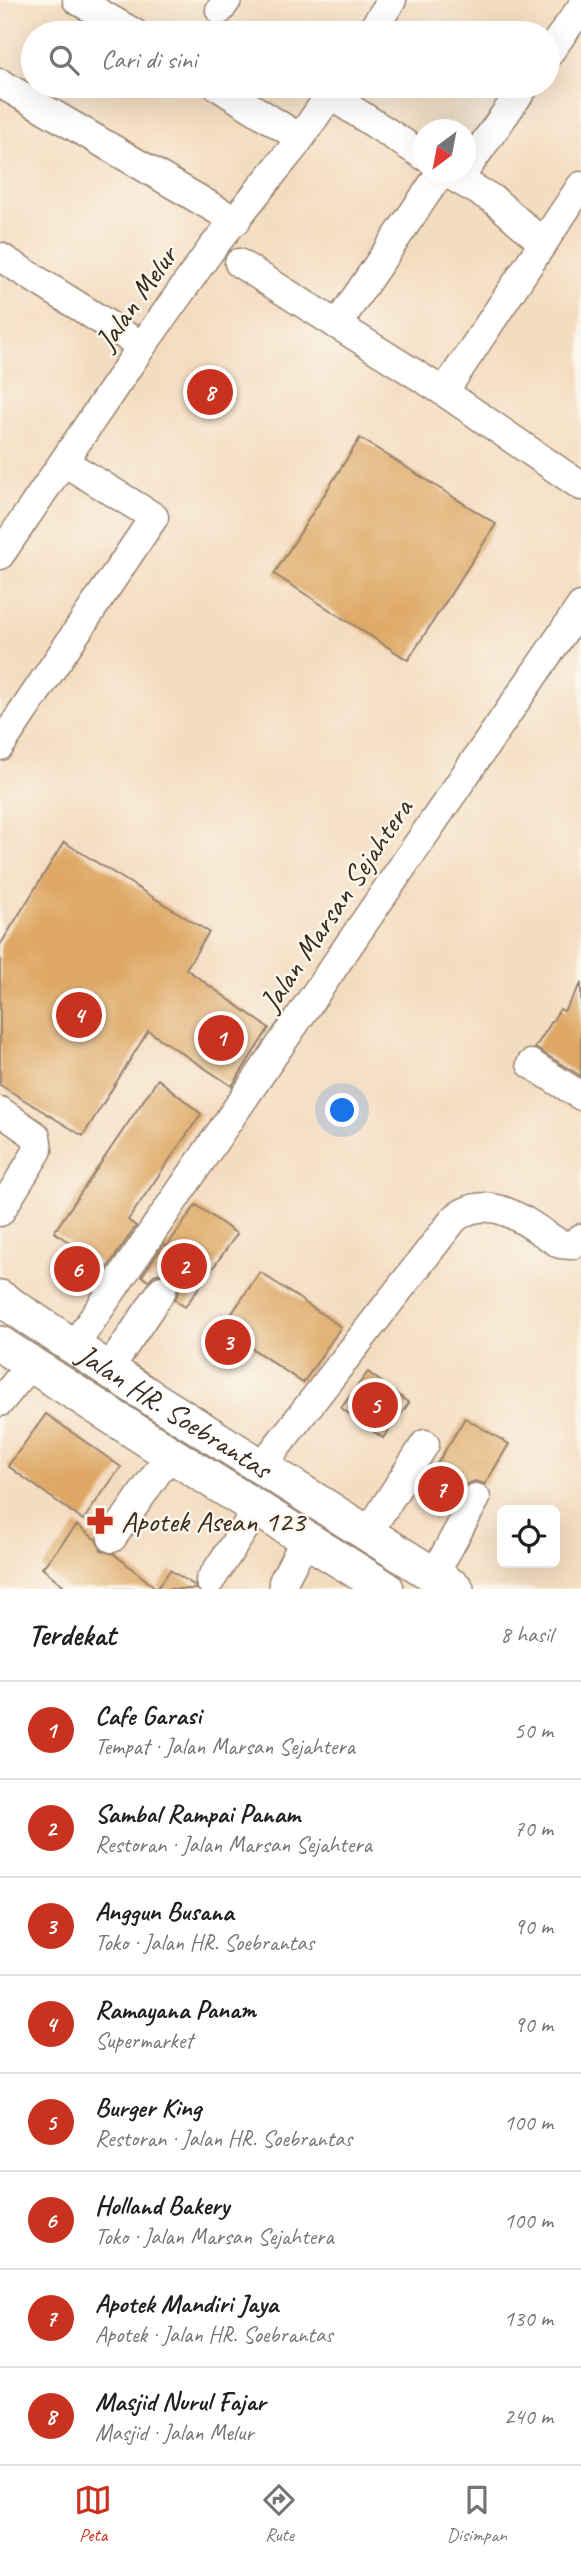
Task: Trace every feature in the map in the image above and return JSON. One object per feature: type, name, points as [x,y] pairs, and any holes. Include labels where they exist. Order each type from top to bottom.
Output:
[{"type":"main road","name":"Jalan HR. Soebrantas","points":[[0,1298],[445,1582]]},
{"type":"main road","name":"Jalan HR. Soebrantas","points":[[0,1344],[377,1583]]},
{"type":"main road","points":[[377,1583],[379,1540]]},
{"type":"street","points":[[77,0],[113,21]]},
{"type":"street","points":[[378,21],[393,0]]},
{"type":"street","points":[[560,37],[581,8]]},
{"type":"street","points":[[0,83],[21,95]]},
{"type":"street","points":[[26,98],[236,221]]},
{"type":"street","points":[[236,98],[300,138]]},
{"type":"street","name":"Jalan Melur","points":[[0,555],[212,248],[300,138],[327,98]]},
{"type":"street","points":[[343,98],[413,148]]},
{"type":"street","points":[[476,147],[515,98]]},
{"type":"street","points":[[337,325],[448,182]]},
{"type":"street","points":[[468,182],[494,200],[543,243]]},
{"type":"street","points":[[444,392],[581,186]]},
{"type":"street","points":[[0,257],[142,346]]},
{"type":"street","points":[[239,263],[444,392],[581,486]]},
{"type":"street","points":[[0,746],[154,517],[64,461]]},
{"type":"street","name":"Jalan Marsan Sejahtera","points":[[74,1346],[581,606]]},
{"type":"street","points":[[531,1064],[581,1096]]},
{"type":"street","points":[[0,1111],[30,1131],[38,1142],[38,1150],[8,1180],[0,1212]]},
{"type":"street","points":[[261,1467],[454,1219],[465,1210],[484,1206],[498,1208],[560,1244],[572,1245],[581,1238]]},
{"type":"street","points":[[109,1369],[162,1290]]},
{"type":"street","points":[[0,1402],[31,1364]]},
{"type":"street","points":[[379,1540],[425,1444]]},
{"type":"street","points":[[112,1538],[170,1454]]},
{"type":"street","points":[[445,1582],[476,1498]]},
{"type":"street","points":[[210,1581],[258,1508]]},
{"type":"street","points":[[284,1589],[283,1582],[306,1538]]},
{"type":"building","points":[[360,438],[496,524],[408,660],[274,574]]},
{"type":"building","points":[[64,842],[209,932],[186,969],[269,1028],[232,1086],[148,1031],[83,1136],[0,1085],[0,945]]},
{"type":"building","points":[[581,984],[581,1076],[535,1048],[560,1009],[564,1011]]},
{"type":"building","points":[[158,1079],[201,1114],[128,1220],[136,1226],[107,1268],[54,1232]]},
{"type":"building","points":[[196,1205],[237,1234],[185,1307],[175,1300],[179,1290],[172,1277],[162,1273],[154,1275],[148,1281],[142,1276]]},
{"type":"building","points":[[260,1272],[341,1327],[303,1383],[222,1328]]},
{"type":"building","points":[[368,1372],[409,1403],[383,1438],[341,1408]]},
{"type":"building","points":[[46,1414],[121,1467],[83,1520],[8,1466]]},
{"type":"building","points":[[465,1418],[509,1444],[485,1484],[475,1481],[466,1485],[435,1467]]},
{"type":"building","points":[[77,1525],[96,1540],[102,1551],[114,1554],[157,1589],[68,1589],[42,1568]]},
{"type":"building","points":[[170,1570],[195,1586],[196,1589],[157,1589]]},
{"type":"place","name":"Masjid Nurul Fajar","points":[[210,392]]},
{"type":"place","name":"Ramayana Panam","points":[[79,1015]]},
{"type":"place","name":"Cafe Garasi","points":[[221,1038]]},
{"type":"place","name":"Sambal Rampai Panam","points":[[184,1266]]},
{"type":"place","name":"Holland Bakery","points":[[77,1269]]},
{"type":"place","name":"Anggun Busana","points":[[228,1342]]},
{"type":"place","name":"Burger King","points":[[375,1405]]},
{"type":"place","name":"Apotek Mandiri Jaya","points":[[441,1489]]},
{"type":"place","name":"Apotek Asean 123","points":[[100,1521]]}]
